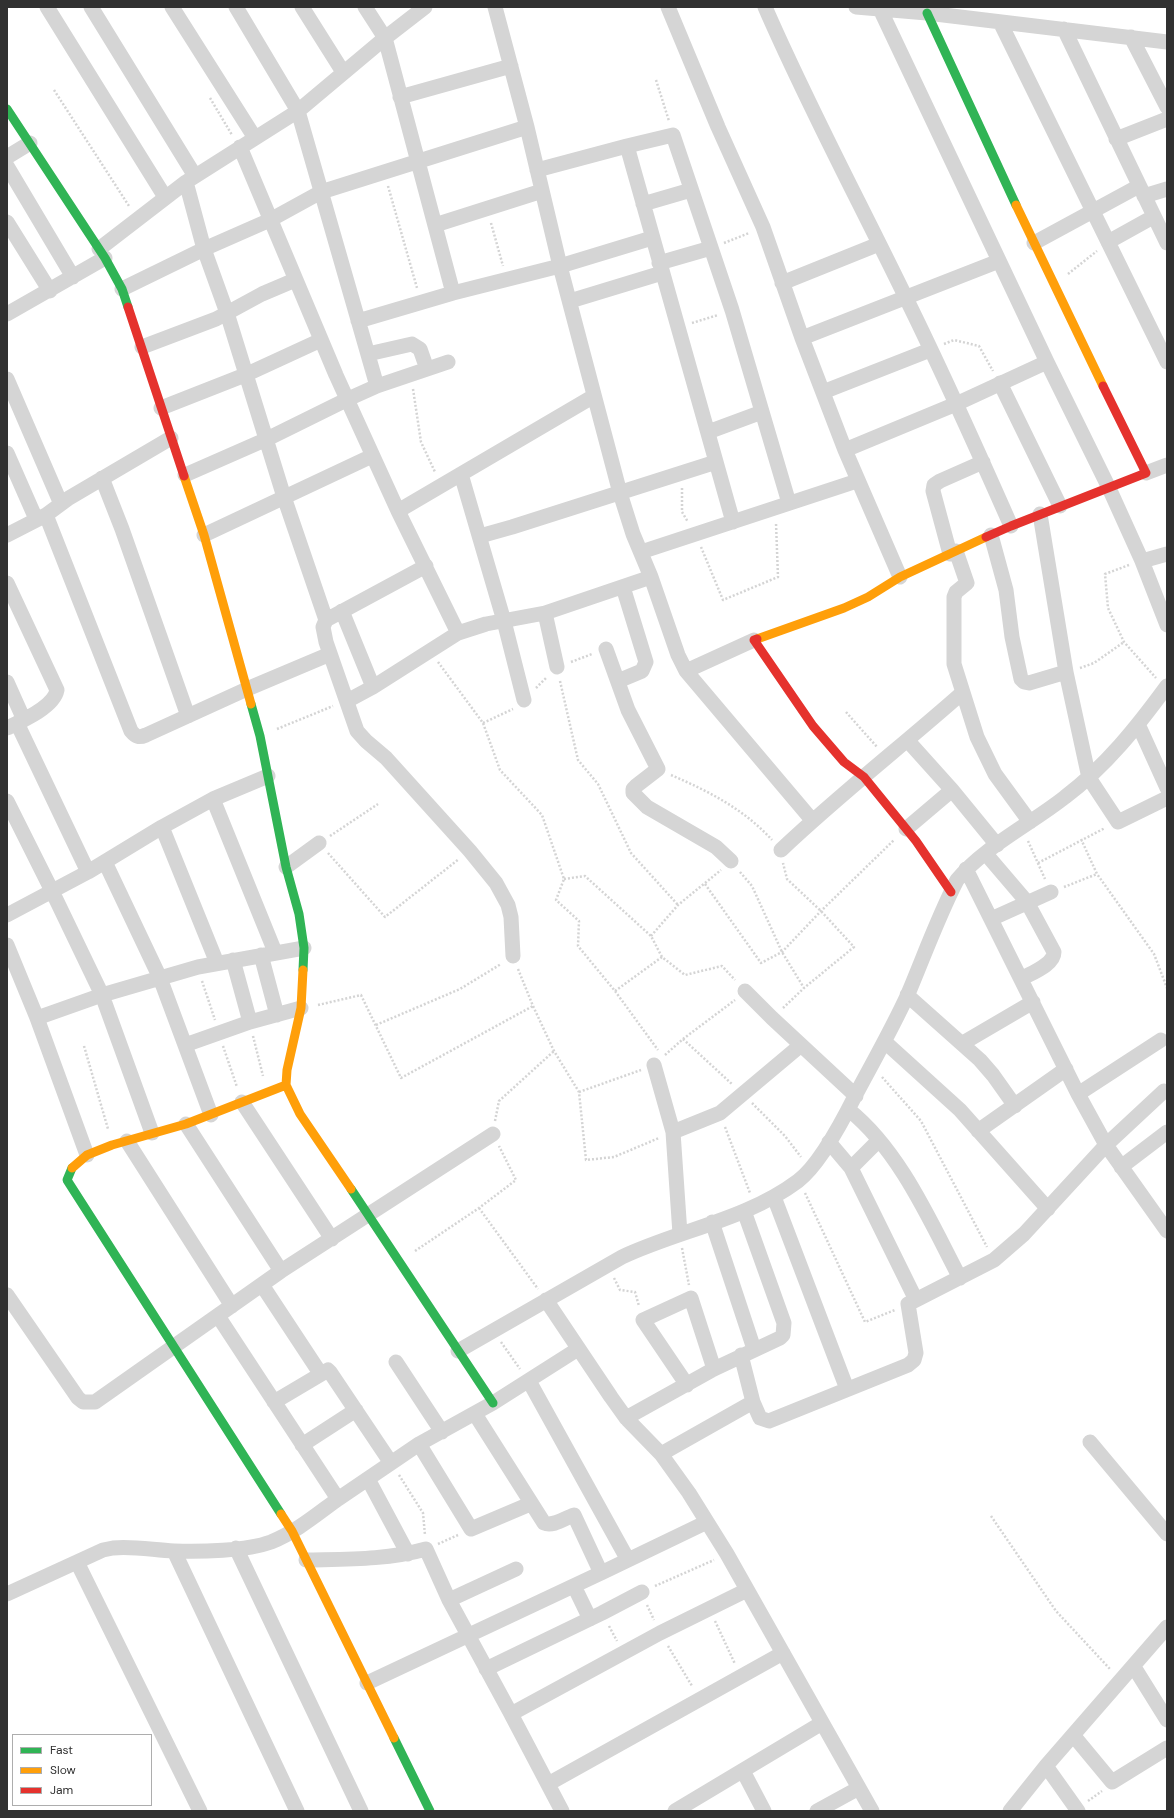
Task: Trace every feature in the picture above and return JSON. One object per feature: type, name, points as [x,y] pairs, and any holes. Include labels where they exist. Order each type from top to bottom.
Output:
[{"type":"street","points":[[46,7],[165,197]]},
{"type":"street","points":[[91,7],[191,179],[204,249],[227,313],[284,497],[326,620],[323,633],[357,731],[386,758],[470,851],[496,883],[508,905],[512,921],[513,956]]},
{"type":"street","points":[[172,7],[255,138]]},
{"type":"street","points":[[236,7],[298,111],[377,386]]},
{"type":"street","points":[[302,7],[343,72]]},
{"type":"street","points":[[365,7],[385,38],[453,293]]},
{"type":"street","points":[[7,314],[73,277],[102,254],[137,219],[165,197],[240,147],[298,111],[343,72],[425,7]]},
{"type":"street","points":[[495,7],[527,127],[560,266],[620,493],[633,534],[641,552],[678,655],[686,671],[812,820]]},
{"type":"street","points":[[668,7],[718,127],[763,227],[802,338],[857,481],[900,577]]},
{"type":"street","points":[[765,7],[820,126],[906,298],[983,462],[1011,526]]},
{"type":"street","points":[[856,7],[927,13],[1167,42]]},
{"type":"street","points":[[880,9],[1047,362],[1109,488],[1142,561],[1167,625]]},
{"type":"street","points":[[927,13],[1053,285],[1146,473]]},
{"type":"street","points":[[1000,22],[1167,362]]},
{"type":"street","points":[[1064,29],[1167,243]]},
{"type":"street","points":[[1131,37],[1167,107]]},
{"type":"street","points":[[400,97],[511,66]]},
{"type":"street","points":[[7,109],[102,254],[122,289],[204,535],[260,736],[286,867],[299,914],[304,948],[301,1008],[291,1050],[286,1086],[300,1114],[400,1261],[493,1403]]},
{"type":"street","points":[[1116,139],[1167,119]]},
{"type":"street","points":[[122,289],[204,249],[270,220],[321,192],[527,127]]},
{"type":"street","points":[[537,170],[673,135],[732,310],[762,412],[782,506]]},
{"type":"street","points":[[7,157],[30,143]]},
{"type":"street","points":[[627,146],[660,268],[733,522]]},
{"type":"street","points":[[240,147],[320,340],[348,399],[372,456],[458,633]]},
{"type":"street","points":[[7,166],[73,277]]},
{"type":"street","points":[[1034,243],[1094,212],[1141,191],[1167,189]]},
{"type":"street","points":[[643,204],[691,190]]},
{"type":"street","points":[[435,225],[542,191]]},
{"type":"street","points":[[1108,242],[1154,217]]},
{"type":"street","points":[[7,222],[50,291]]},
{"type":"street","points":[[358,321],[453,293],[560,266],[652,238]]},
{"type":"street","points":[[782,283],[879,244]]},
{"type":"street","points":[[570,301],[711,248]]},
{"type":"street","points":[[802,338],[999,261]]},
{"type":"street","points":[[142,347],[213,321],[262,294],[295,280]]},
{"type":"street","points":[[161,408],[245,375],[320,340]]},
{"type":"street","points":[[368,354],[412,344],[420,348],[427,369]]},
{"type":"street","points":[[823,392],[930,350]]},
{"type":"street","points":[[185,475],[267,439],[377,386],[448,362]]},
{"type":"street","points":[[845,450],[956,404],[1047,362]]},
{"type":"street","points":[[7,379],[61,504]]},
{"type":"street","points":[[1000,383],[1060,506]]},
{"type":"street","points":[[398,511],[594,396]]},
{"type":"street","points":[[708,432],[762,412]]},
{"type":"street","points":[[7,535],[41,517],[102,478],[171,438]]},
{"type":"street","points":[[7,453],[41,517],[134,736],[142,737],[247,689],[330,654]]},
{"type":"street","points":[[204,535],[372,456]]},
{"type":"street","points":[[480,536],[682,474],[716,462]]},
{"type":"street","points":[[983,462],[940,480],[934,485],[933,491],[953,552],[967,584],[956,592],[954,598],[954,664],[962,693],[986,759],[1025,825]]},
{"type":"street","points":[[686,671],[754,640],[844,608],[900,577],[1011,526],[1167,465]]},
{"type":"street","points":[[461,474],[504,621],[524,700]]},
{"type":"street","points":[[102,478],[122,529],[188,716]]},
{"type":"street","points":[[641,552],[857,481]]},
{"type":"street","points":[[1040,514],[1066,672],[1089,778],[1118,822],[1167,790],[1138,724]]},
{"type":"street","points":[[991,535],[1006,590],[1012,637],[1021,679],[1024,682],[1029,683],[1066,672]]},
{"type":"street","points":[[1142,561],[1167,554]]},
{"type":"street","points":[[326,620],[426,566]]},
{"type":"street","points":[[347,701],[373,687],[458,633],[472,627],[545,613],[650,577]]},
{"type":"street","points":[[7,583],[57,690],[56,697],[52,701],[16,724]]},
{"type":"street","points":[[618,681],[642,671],[646,662],[623,587]]},
{"type":"street","points":[[342,611],[373,687]]},
{"type":"street","points":[[545,613],[557,666]]},
{"type":"street","points":[[754,640],[813,726],[844,762],[864,777],[906,829],[951,892]]},
{"type":"street","points":[[606,649],[628,710],[658,769],[633,789],[633,793],[636,798],[647,807],[716,846],[731,861]]},
{"type":"street","points":[[7,682],[16,724],[88,872]]},
{"type":"street","points":[[458,1351],[492,1330],[634,1252],[749,1209],[774,1197],[800,1180],[811,1168],[849,1110],[885,1042],[957,880],[966,869],[991,849],[1089,778],[1110,758],[1165,688]]},
{"type":"street","points":[[781,850],[812,820],[908,741],[962,693]]},
{"type":"street","points":[[908,741],[952,790],[1027,902],[1053,948],[1054,956],[1050,962],[1022,979]]},
{"type":"street","points":[[7,915],[88,872],[162,827],[213,799],[268,776]]},
{"type":"street","points":[[906,829],[952,790]]},
{"type":"street","points":[[213,799],[268,954],[277,1015]]},
{"type":"street","points":[[7,801],[52,890],[102,995],[152,1133]]},
{"type":"street","points":[[162,827],[217,963]]},
{"type":"street","points":[[286,867],[319,843]]},
{"type":"street","points":[[105,862],[160,978],[211,1115]]},
{"type":"street","points":[[966,869],[1078,1094],[1106,1145],[1167,1231]]},
{"type":"street","points":[[991,919],[1051,892]]},
{"type":"street","points":[[7,945],[37,1018],[87,1155]]},
{"type":"street","points":[[37,1018],[102,995],[217,963],[304,948]]},
{"type":"street","points":[[234,960],[250,1022]]},
{"type":"street","points":[[745,991],[856,1096]]},
{"type":"street","points":[[907,995],[963,1044],[993,1075],[1015,1106]]},
{"type":"street","points":[[963,1044],[1032,1002]]},
{"type":"street","points":[[185,1045],[250,1022],[301,1008]]},
{"type":"street","points":[[1078,1094],[1161,1040]]},
{"type":"street","points":[[885,1042],[960,1110],[1048,1209]]},
{"type":"street","points":[[673,1132],[692,1126],[720,1113],[744,1095],[801,1045]]},
{"type":"street","points":[[658,1061],[673,1132],[680,1234]]},
{"type":"street","points":[[978,1131],[1066,1069]]},
{"type":"street","points":[[286,1086],[186,1124],[112,1145],[87,1155],[70,1169],[67,1180],[292,1531],[430,1811]]},
{"type":"street","points":[[912,1302],[994,1260],[1024,1234],[1106,1145],[1164,1091]]},
{"type":"street","points":[[242,1102],[332,1239]]},
{"type":"street","points":[[849,1110],[865,1123],[880,1140],[915,1195],[960,1278]]},
{"type":"street","points":[[186,1124],[281,1271]]},
{"type":"street","points":[[1121,1167],[1167,1132]]},
{"type":"street","points":[[7,1295],[12,1314],[82,1402],[95,1402],[281,1271],[493,1134]]},
{"type":"street","points":[[851,1168],[880,1140]]},
{"type":"street","points":[[127,1141],[232,1306]]},
{"type":"street","points":[[712,1222],[747,1352],[753,1402],[756,1412],[760,1418],[770,1421],[901,1369],[914,1360],[916,1353],[912,1302],[851,1168],[829,1142]]},
{"type":"street","points":[[774,1197],[848,1389]]},
{"type":"street","points":[[626,1418],[714,1369],[747,1352],[780,1338],[784,1330],[784,1323],[749,1209]]},
{"type":"street","points":[[262,1284],[320,1373]]},
{"type":"street","points":[[687,1385],[643,1320],[691,1298],[714,1369]]},
{"type":"street","points":[[546,1300],[626,1418],[661,1454],[685,1487],[727,1554],[872,1811]]},
{"type":"street","points":[[218,1316],[338,1499]]},
{"type":"street","points":[[7,1594],[77,1562],[112,1548],[174,1551],[236,1548],[269,1542],[292,1531],[419,1444],[475,1414],[578,1349]]},
{"type":"street","points":[[396,1362],[442,1432]]},
{"type":"street","points":[[274,1402],[320,1373],[328,1370],[391,1463]]},
{"type":"street","points":[[529,1381],[628,1560]]},
{"type":"street","points":[[661,1454],[753,1402]]},
{"type":"street","points":[[302,1445],[356,1410]]},
{"type":"street","points":[[475,1414],[541,1520],[548,1525],[597,1505]]},
{"type":"street","points":[[1090,1442],[1167,1534]]},
{"type":"street","points":[[419,1444],[471,1529],[530,1504]]},
{"type":"street","points":[[368,1479],[408,1554]]},
{"type":"street","points":[[574,1515],[601,1573]]},
{"type":"street","points":[[367,1683],[707,1522]]},
{"type":"street","points":[[236,1548],[361,1811]]},
{"type":"street","points":[[306,1560],[387,1557],[408,1554],[426,1549],[450,1600],[562,1811]]},
{"type":"street","points":[[174,1551],[297,1811]]},
{"type":"street","points":[[77,1562],[200,1811]]},
{"type":"street","points":[[450,1600],[516,1569]]},
{"type":"street","points":[[574,1586],[596,1616]]},
{"type":"street","points":[[511,1714],[660,1633],[747,1590]]},
{"type":"street","points":[[486,1669],[642,1592]]},
{"type":"street","points":[[1010,1811],[1046,1766],[1121,1681],[1165,1636]]},
{"type":"street","points":[[548,1784],[783,1653]]},
{"type":"street","points":[[1134,1667],[1167,1720]]},
{"type":"street","points":[[675,1811],[822,1723]]},
{"type":"street","points":[[1074,1735],[1112,1782],[1167,1748]]},
{"type":"street","points":[[1046,1766],[1077,1811]]},
{"type":"street","points":[[743,1770],[764,1811]]},
{"type":"street","points":[[818,1811],[859,1788]]},
{"type":"path","points":[[656,80],[673,135]]},
{"type":"path","points":[[54,90],[137,219]]},
{"type":"path","points":[[207,94],[240,147]]},
{"type":"path","points":[[383,172],[420,302]]},
{"type":"path","points":[[487,209],[507,280]]},
{"type":"path","points":[[711,248],[763,227]]},
{"type":"path","points":[[1053,285],[1108,242]]},
{"type":"path","points":[[678,327],[732,310]]},
{"type":"path","points":[[930,350],[954,340],[979,346],[1000,383]]},
{"type":"path","points":[[411,374],[421,442],[440,485]]},
{"type":"path","points":[[682,474],[682,512],[696,534],[723,600],[778,578],[782,506]]},
{"type":"path","points":[[1142,561],[1106,574],[1108,608],[1124,642],[1165,688]]},
{"type":"path","points":[[1066,672],[1094,663],[1124,642]]},
{"type":"path","points":[[483,723],[523,705],[524,700],[557,666],[606,649]]},
{"type":"path","points":[[430,651],[483,723],[500,770],[542,815],[564,879],[556,900],[579,921],[578,946],[615,991],[659,1051]]},
{"type":"path","points":[[557,666],[578,760],[598,784],[631,853],[678,905]]},
{"type":"path","points":[[260,736],[347,701]]},
{"type":"path","points":[[846,712],[887,758]]},
{"type":"path","points":[[658,769],[710,792],[758,824],[781,850],[786,879],[821,911],[854,947],[804,988],[772,1018]]},
{"type":"path","points":[[378,804],[319,843],[384,917],[470,851]]},
{"type":"path","points":[[1025,825],[1038,863],[1082,839],[1118,822]]},
{"type":"path","points":[[706,884],[761,963],[782,952],[821,911],[906,829]]},
{"type":"path","points":[[1082,839],[1097,874],[1154,954],[1167,988]]},
{"type":"path","points":[[651,936],[678,905],[706,884],[731,861],[752,886],[782,952],[804,988]]},
{"type":"path","points":[[1051,892],[1097,874]]},
{"type":"path","points":[[564,879],[585,876],[651,936],[662,957],[685,975],[722,966],[745,991],[683,1039],[658,1061],[579,1092]]},
{"type":"path","points":[[376,1025],[460,989],[513,956],[533,1006],[554,1051],[579,1092],[586,1160],[614,1157],[673,1132]]},
{"type":"path","points":[[615,991],[662,957]]},
{"type":"path","points":[[301,1008],[361,995],[401,1078],[533,1006]]},
{"type":"path","points":[[250,1022],[267,1092]]},
{"type":"path","points":[[683,1039],[744,1095],[785,1136],[811,1168]]},
{"type":"path","points":[[84,1046],[112,1145]]},
{"type":"path","points":[[400,1261],[479,1208],[516,1180],[493,1134],[499,1101],[554,1051]]},
{"type":"path","points":[[872,1066],[921,1121],[994,1260]]},
{"type":"path","points":[[720,1113],[749,1209]]},
{"type":"path","points":[[800,1180],[865,1322],[912,1302]]},
{"type":"path","points":[[479,1208],[546,1300]]},
{"type":"path","points":[[680,1234],[691,1298]]},
{"type":"path","points":[[607,1266],[620,1290],[635,1292],[643,1320]]},
{"type":"path","points":[[492,1330],[529,1381]]},
{"type":"path","points":[[391,1463],[423,1513],[426,1549],[471,1529]]},
{"type":"path","points":[[991,1516],[1056,1611],[1121,1681]]},
{"type":"path","points":[[700,1699],[660,1633],[642,1592],[727,1554]]},
{"type":"path","points":[[709,1608],[740,1676]]},
{"type":"path","points":[[596,1616],[624,1652]]},
{"type":"path","points":[[1077,1811],[1112,1782]]},
{"type":"traffic: fast","points":[[927,13],[1016,205]]},
{"type":"traffic: fast","points":[[7,109],[105,258],[122,289],[128,307]]},
{"type":"traffic: fast","points":[[251,704],[260,736],[286,867],[299,914],[304,948],[303,970]]},
{"type":"traffic: fast","points":[[72,1168],[67,1180],[281,1514]]},
{"type":"traffic: fast","points":[[351,1189],[493,1403]]},
{"type":"traffic: fast","points":[[394,1738],[430,1811]]},
{"type":"traffic: slow","points":[[1016,205],[1103,386]]},
{"type":"traffic: slow","points":[[184,476],[204,535],[251,704]]},
{"type":"traffic: slow","points":[[757,639],[844,608],[868,597],[900,577],[986,537]]},
{"type":"traffic: slow","points":[[303,970],[301,1008],[287,1070],[286,1085],[300,1114],[351,1189]]},
{"type":"traffic: slow","points":[[72,1168],[87,1155],[112,1145],[186,1124],[286,1085]]},
{"type":"traffic: slow","points":[[281,1514],[292,1531],[394,1738]]},
{"type":"traffic: jam","points":[[128,307],[184,476]]},
{"type":"traffic: jam","points":[[986,537],[1146,473],[1103,386]]},
{"type":"traffic: jam","points":[[757,639],[754,640],[813,726],[844,762],[864,777],[916,841],[951,892]]}]
